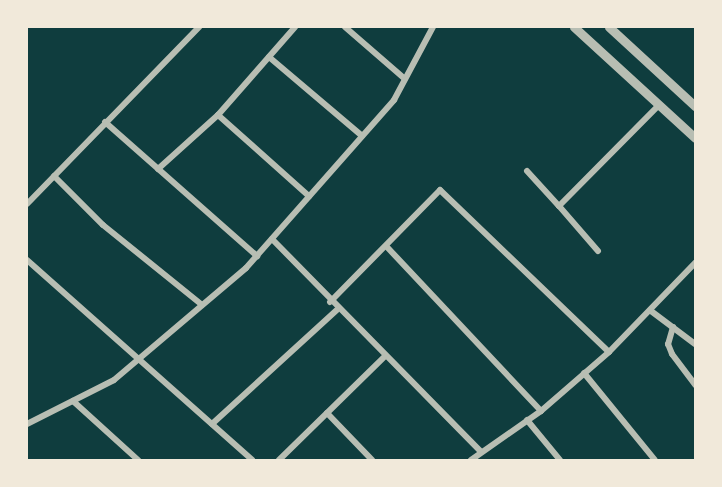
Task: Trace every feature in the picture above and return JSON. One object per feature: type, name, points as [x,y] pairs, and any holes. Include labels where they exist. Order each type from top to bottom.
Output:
[{"type":"street","points":[[27,204],[200,27]]},
{"type":"street","points":[[158,169],[218,116],[295,27]]},
{"type":"street","points":[[345,27],[405,79]]},
{"type":"street","points":[[27,424],[114,380],[257,256],[362,136],[405,79],[433,27]]},
{"type":"street","points":[[574,27],[695,138]]},
{"type":"street","points":[[609,27],[695,106]]},
{"type":"street","points":[[269,57],[362,136]]},
{"type":"street","points":[[559,206],[659,105]]},
{"type":"street","points":[[218,116],[309,196]]},
{"type":"street","points":[[105,122],[257,256]]},
{"type":"street","points":[[527,171],[598,251]]},
{"type":"street","points":[[54,176],[103,225],[202,305]]},
{"type":"street","points":[[330,302],[387,247],[440,190],[609,352]]},
{"type":"street","points":[[272,238],[330,302],[481,452]]},
{"type":"street","points":[[387,247],[541,411]]},
{"type":"street","points":[[27,260],[252,460]]},
{"type":"street","points":[[471,460],[541,411],[609,352],[695,263]]},
{"type":"street","points":[[212,424],[338,310]]},
{"type":"street","points":[[651,311],[695,344]]},
{"type":"street","points":[[673,327],[668,344],[672,354],[695,385]]},
{"type":"street","points":[[279,460],[384,357]]},
{"type":"street","points":[[584,373],[655,460]]},
{"type":"street","points":[[73,401],[138,460]]},
{"type":"street","points":[[327,413],[372,460]]},
{"type":"street","points":[[527,420],[560,460]]}]
